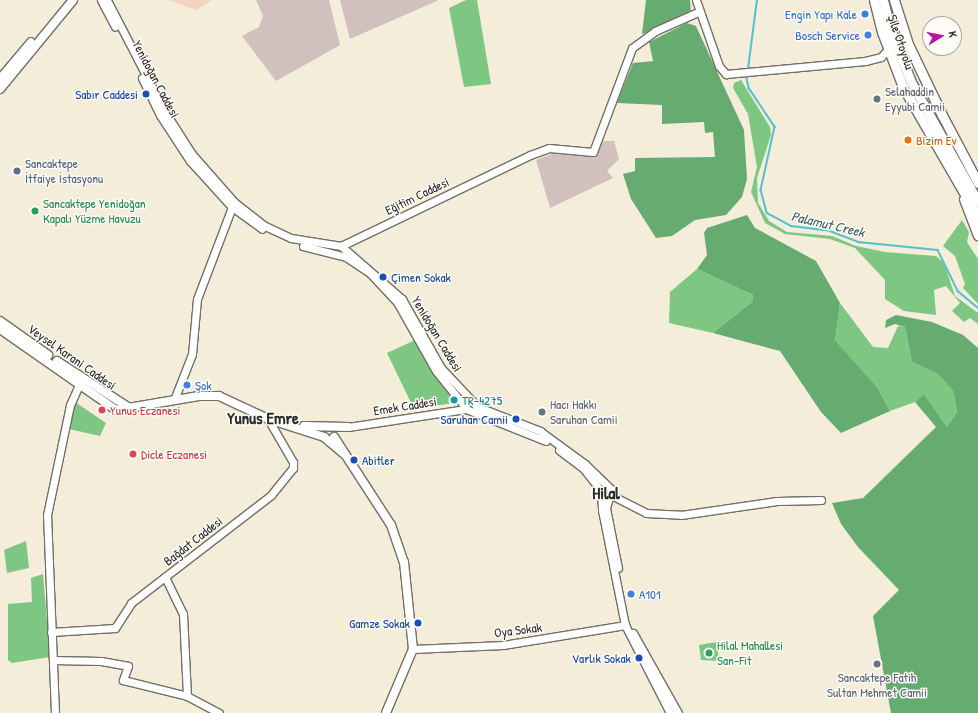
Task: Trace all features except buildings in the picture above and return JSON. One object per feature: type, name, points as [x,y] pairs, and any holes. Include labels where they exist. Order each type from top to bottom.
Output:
[{"type":"main road","points":[[0,79],[66,0]]},
{"type":"main road","points":[[0,89],[72,0]]},
{"type":"main road","name":"Şile Otoyolu","points":[[874,0],[888,49],[903,87],[978,217]]},
{"type":"main road","name":"Şile Otoyolu","points":[[884,0],[890,30],[908,76],[978,202]]},
{"type":"main road","points":[[894,0],[908,44],[942,115],[978,183]]},
{"type":"main road","points":[[961,188],[978,235]]},
{"type":"main road","name":"Veysel Karani Caddesi","points":[[0,321],[116,410],[132,409],[174,400],[219,396],[268,419],[330,434]]},
{"type":"main road","name":"Veysel Karani Caddesi","points":[[0,329],[80,382]]},
{"type":"main road","points":[[348,427],[330,434],[398,539],[412,614],[414,649],[386,713]]},
{"type":"street","name":"Yenidoğan Caddesi","points":[[101,0],[191,158],[233,204],[261,229],[290,243],[336,254],[378,278],[397,302],[436,371],[468,410]]},
{"type":"street","name":"Yenidoğan Caddesi","points":[[107,0],[146,80]]},
{"type":"street","points":[[696,0],[698,12],[719,66],[726,74],[865,61],[881,57],[888,49]]},
{"type":"street","name":"Eğitim Caddesi","points":[[338,246],[503,165],[549,148],[593,152],[632,48],[654,31],[698,12]]},
{"type":"street","name":"Yenidoğan Caddesi","points":[[233,204],[263,225],[291,238],[338,246],[378,278],[402,298],[442,370],[476,405]]},
{"type":"street","points":[[174,400],[192,354],[197,298],[233,204]]},
{"type":"street","points":[[336,254],[342,253],[338,246]]},
{"type":"street","points":[[55,713],[47,515],[70,405],[80,382]]},
{"type":"street","points":[[468,410],[470,403],[476,405]]},
{"type":"street","name":"Emek Caddesi","points":[[476,405],[504,421]]},
{"type":"street","name":"Emek Caddesi","points":[[348,427],[468,410],[538,433],[572,457],[610,493],[646,513],[681,516],[777,501],[821,500]]},
{"type":"street","name":"Bağdat Caddesi","points":[[51,632],[115,628],[131,603],[271,495],[293,468],[290,453],[268,419]]},
{"type":"street","name":"Emek Caddesi","points":[[572,457],[602,493]]},
{"type":"street","points":[[650,669],[626,614],[606,508],[610,493],[602,493],[602,510],[625,625],[665,698],[670,713]]},
{"type":"street","points":[[165,577],[183,614],[187,696]]},
{"type":"street","name":"Oya Sokak","points":[[414,649],[503,645],[625,625]]},
{"type":"street","points":[[53,660],[101,661],[128,666],[123,680],[187,696],[219,713]]},
{"type":"street","points":[[665,698],[678,713]]},
{"type":"shaded area","points":[[168,0],[212,0],[196,10]]},
{"type":"shaded area","points":[[256,0],[329,0],[340,45],[276,81],[242,36],[259,27],[263,16]]},
{"type":"shaded area","points":[[340,0],[439,0],[350,39]]},
{"type":"shaded area","points":[[603,141],[614,141],[619,159],[607,171],[613,178],[550,208],[536,160],[555,153],[596,157]]},
{"type":"green space","points":[[466,0],[477,0],[491,84],[464,87],[449,8]]},
{"type":"green space","points":[[646,0],[690,0],[691,14],[686,20],[642,34]]},
{"type":"green space","points":[[687,23],[696,26],[744,130],[747,179],[742,197],[726,215],[695,220],[672,236],[656,238],[631,199],[623,174],[635,171],[635,158],[715,157],[713,132],[705,133],[704,122],[662,124],[662,105],[617,103],[633,63],[653,61],[649,42]]},
{"type":"green space","points":[[741,80],[770,127],[771,135],[757,178],[758,203],[769,221],[787,232],[832,236],[856,246],[885,252],[936,256],[944,263],[955,296],[978,313],[978,324],[970,318],[964,322],[952,311],[960,303],[946,286],[934,290],[936,315],[904,311],[885,299],[885,280],[855,248],[830,239],[785,234],[765,223],[751,192],[757,167],[748,114],[733,88],[734,83]]},
{"type":"green space","points":[[747,215],[755,228],[816,261],[840,303],[835,340],[877,387],[890,411],[841,433],[821,412],[780,351],[713,333],[753,301],[753,295],[697,269],[707,255],[704,233],[707,228]]},
{"type":"green space","points":[[962,220],[969,232],[967,242],[978,259],[978,304],[963,288],[965,284],[955,256],[943,246]]},
{"type":"green space","points":[[697,269],[753,295],[753,301],[713,333],[669,323],[670,292]]},
{"type":"green space","points":[[840,303],[873,347],[888,348],[898,326],[905,327],[912,362],[938,374],[953,391],[957,412],[947,427],[924,394],[915,402],[890,411],[877,387],[835,340]]},
{"type":"green space","points":[[896,315],[932,322],[963,335],[978,348],[978,713],[891,713],[873,616],[899,590],[858,547],[841,524],[832,503],[863,498],[936,427],[915,402],[924,394],[947,427],[957,412],[953,391],[938,374],[912,362],[905,327],[895,324],[885,328],[886,320]]},
{"type":"green space","points":[[415,340],[460,402],[414,409],[387,353]]},
{"type":"green space","points":[[75,402],[106,423],[100,436],[69,429]]},
{"type":"green space","points":[[26,541],[29,568],[7,573],[4,550]]},
{"type":"green space","points":[[43,574],[50,657],[12,663],[8,660],[8,604],[32,602],[31,578]]},
{"type":"green space","name":"Hilal Mahallesi San-Fit","points":[[717,642],[719,661],[701,660],[699,645]]},
{"type":"waterway","name":"Palamut Creek","points":[[748,69],[757,0]]},
{"type":"waterway","name":"Palamut Creek","points":[[747,78],[749,88],[775,127],[761,190],[767,213],[791,226],[830,231],[858,242],[938,250],[958,291],[978,308]]},
{"type":"place","name":"Engin Yapı Kale","points":[[865,14]]},
{"type":"place","name":"Bosch Service","points":[[868,35]]},
{"type":"place","name":"Sabır Caddesi","points":[[146,94]]},
{"type":"place","name":"Selahaddin Eyyubi Camii","points":[[877,99]]},
{"type":"place","name":"Bizim Ev","points":[[908,140]]},
{"type":"place","name":"Sancaktepe İtfaiye İstasyonu","points":[[17,171]]},
{"type":"place","name":"Sancaktepe Yenidoğan Kapalı Yüzme Havuzu","points":[[35,211]]},
{"type":"place","name":"Çimen Sokak","points":[[383,277]]},
{"type":"place","name":"Şok","points":[[187,385]]},
{"type":"place","name":"TR-4275","points":[[454,400]]},
{"type":"place","name":"Yunus Eczanesi","points":[[102,410]]},
{"type":"place","name":"Hacı Hakkı Saruhan Camii","points":[[542,412]]},
{"type":"place","name":"Saruhan Camii","points":[[516,419]]},
{"type":"place","name":"Dicle Eczanesi","points":[[133,454]]},
{"type":"place","name":"Abitler","points":[[354,460]]},
{"type":"place","name":"A101","points":[[631,594]]},
{"type":"place","name":"Gamze Sokak","points":[[418,623]]},
{"type":"place","name":"Hilal Mahallesi San-Fit","points":[[709,653]]},
{"type":"place","name":"Varlık Sokak","points":[[639,658]]},
{"type":"place","name":"Sancaktepe Fatih Sultan Mehmet Camii","points":[[877,664]]},
{"type":"district","name":"Yunus Emre","points":[[263,418]]},
{"type":"district","name":"Hilal","points":[[606,493]]}]
